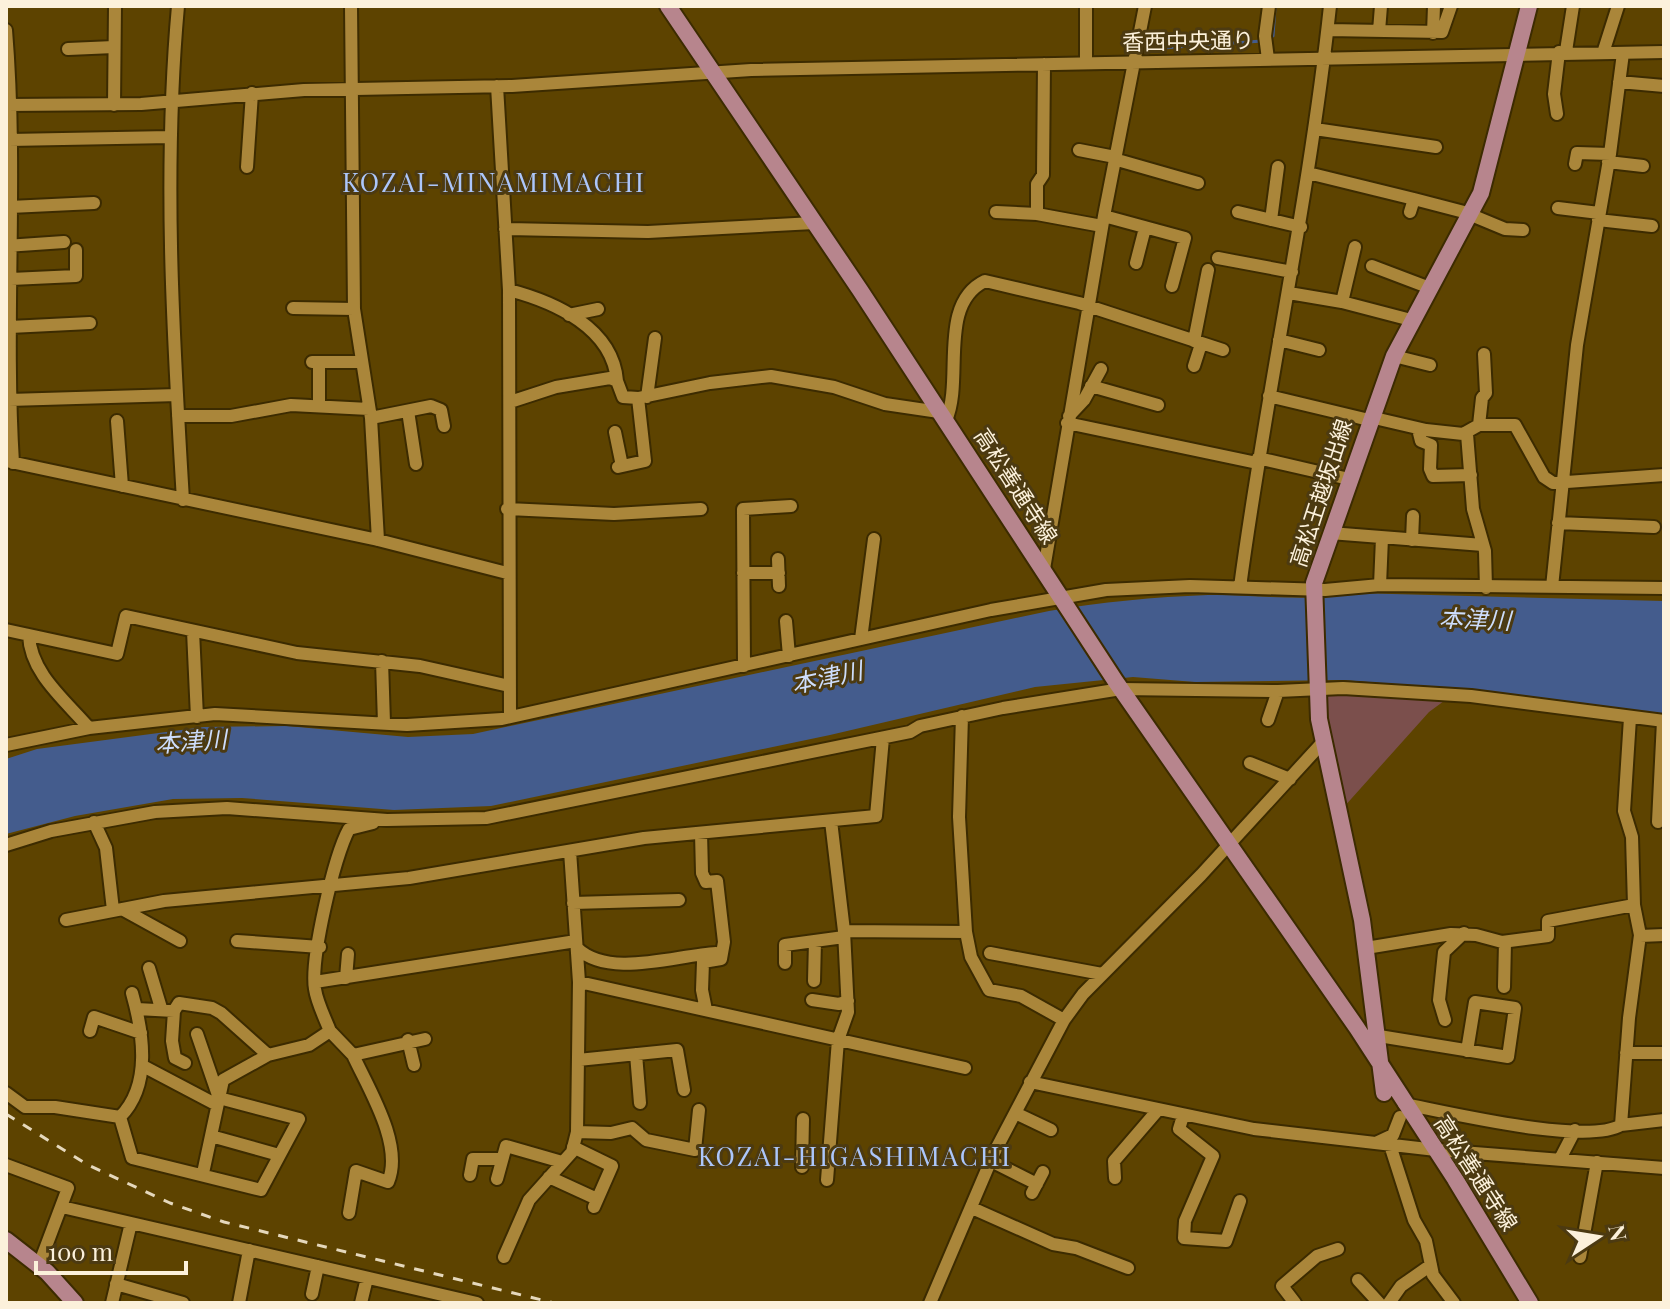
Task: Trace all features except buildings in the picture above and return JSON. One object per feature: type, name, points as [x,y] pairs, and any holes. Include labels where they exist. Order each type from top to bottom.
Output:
[{"type":"main road","name":"高松善通寺線","points":[[668,6],[1044,569],[1118,686],[1327,989],[1366,1033],[1420,1146],[1530,1303]]},
{"type":"main road","name":"高松王越坂出線","points":[[1366,1033],[1366,948],[1323,742],[1316,686],[1314,592],[1330,533],[1394,356],[1481,193],[1529,6]]},
{"type":"main road","name":"高松善通寺線","points":[[1366,1033],[1384,1093],[1407,1114]]},
{"type":"main road","name":"高松善通寺線","points":[[1382,1069],[1384,1093]]},
{"type":"main road","name":"高松善通寺線","points":[[1420,1146],[1450,1182],[1523,1303]]},
{"type":"main road","points":[[6,1240],[39,1265],[75,1303]]},
{"type":"street","points":[[114,105],[115,6]]},
{"type":"street","points":[[178,6],[170,137],[183,500]]},
{"type":"street","points":[[351,6],[354,309],[370,414],[378,540]]},
{"type":"street","points":[[1086,6],[1086,63]]},
{"type":"street","points":[[1044,569],[1103,221],[1145,6]]},
{"type":"street","points":[[1268,59],[1269,6]]},
{"type":"street","points":[[1240,587],[1269,396],[1301,227],[1330,6]]},
{"type":"street","points":[[1379,31],[1381,6]]},
{"type":"street","points":[[1433,33],[1434,6]]},
{"type":"street","points":[[1328,30],[1442,32],[1451,6]]},
{"type":"street","points":[[1557,114],[1554,94],[1573,6]]},
{"type":"street","points":[[1603,53],[1618,6]]},
{"type":"street","points":[[6,30],[11,279],[10,462],[378,540],[507,573]]},
{"type":"street","points":[[68,49],[114,47]]},
{"type":"street","name":"香西中央通り","points":[[8,105],[114,105],[252,93],[497,86],[713,73],[1664,52]]},
{"type":"street","points":[[1552,587],[1577,345],[1609,158],[1623,53]]},
{"type":"street","points":[[1037,214],[1037,184],[1043,175],[1044,64]]},
{"type":"street","points":[[1619,82],[1664,86]]},
{"type":"street","points":[[497,86],[509,290],[507,573],[510,717]]},
{"type":"street","points":[[247,167],[252,93]]},
{"type":"street","points":[[1315,129],[1436,147]]},
{"type":"street","points":[[9,140],[170,137]]},
{"type":"street","points":[[1079,150],[1198,183]]},
{"type":"street","points":[[1575,164],[1577,153],[1581,150],[1643,166]]},
{"type":"street","points":[[1271,220],[1278,167]]},
{"type":"street","points":[[1308,173],[1412,206],[1470,215],[1505,229],[1523,230]]},
{"type":"street","points":[[8,199],[94,203]]},
{"type":"street","points":[[1558,208],[1652,226]]},
{"type":"street","points":[[996,212],[1103,221],[1185,238],[1172,286]]},
{"type":"street","points":[[1238,212],[1301,227]]},
{"type":"street","points":[[505,229],[648,232],[814,223]]},
{"type":"street","points":[[1136,263],[1145,228]]},
{"type":"street","points":[[8,246],[64,242]]},
{"type":"street","points":[[1342,302],[1346,273],[1352,269],[1355,247]]},
{"type":"street","points":[[11,279],[76,276],[76,250]]},
{"type":"street","points":[[1225,255],[1260,272],[1292,272]]},
{"type":"street","points":[[1372,266],[1430,288]]},
{"type":"street","points":[[1194,366],[1208,270]]},
{"type":"street","points":[[509,290],[538,297],[598,334],[608,347],[623,397],[642,398],[710,383],[771,376],[834,387],[885,404],[942,416],[953,399],[958,315],[976,285],[993,281],[1088,306],[1223,350]]},
{"type":"street","points":[[1289,293],[1342,302],[1411,320]]},
{"type":"street","points":[[293,308],[354,309]]},
{"type":"street","points":[[569,315],[598,309]]},
{"type":"street","points":[[10,327],[90,323]]},
{"type":"street","points":[[615,432],[620,467],[645,461],[642,398],[655,338]]},
{"type":"street","points":[[1279,340],[1319,350]]},
{"type":"street","points":[[1479,425],[1482,398],[1486,393],[1484,354]]},
{"type":"street","points":[[1394,356],[1430,365]]},
{"type":"street","points":[[319,406],[316,362],[362,362]]},
{"type":"street","points":[[1068,419],[1101,369]]},
{"type":"street","points":[[510,402],[556,387],[610,378],[617,381]]},
{"type":"street","points":[[1091,386],[1158,405]]},
{"type":"street","points":[[9,400],[177,395]]},
{"type":"street","points":[[1269,396],[1418,429],[1467,434],[1479,425],[1515,425],[1544,477],[1562,484],[1664,475]]},
{"type":"street","points":[[178,416],[231,416],[291,405],[370,414],[438,407],[444,426]]},
{"type":"street","points":[[408,411],[416,464]]},
{"type":"street","points":[[1068,419],[1349,479]]},
{"type":"street","points":[[117,421],[122,486]]},
{"type":"street","points":[[1418,429],[1421,441],[1431,445],[1430,469],[1433,476],[1471,475]]},
{"type":"street","points":[[1467,434],[1473,509],[1483,545],[1486,588]]},
{"type":"street","points":[[744,666],[743,509],[791,506]]},
{"type":"street","points":[[507,509],[614,514],[701,509]]},
{"type":"street","points":[[1412,540],[1413,516]]},
{"type":"street","points":[[1558,523],[1654,527]]},
{"type":"street","points":[[1330,533],[1483,545]]},
{"type":"street","points":[[1380,585],[1382,538]]},
{"type":"street","points":[[861,639],[874,539]]},
{"type":"street","points":[[743,573],[778,566],[779,586]]},
{"type":"street","points":[[6,745],[89,728],[197,717],[277,716],[384,723],[472,723],[861,639],[1139,588],[1240,587],[1314,592],[1380,585],[1664,588]]},
{"type":"street","points":[[6,630],[117,654],[126,616],[297,653],[420,666],[509,686]]},
{"type":"street","points":[[786,621],[789,656]]},
{"type":"street","points":[[193,631],[197,717]]},
{"type":"street","points":[[29,635],[29,647],[39,670],[89,728]]},
{"type":"street","points":[[382,661],[384,723]]},
{"type":"street","points":[[6,845],[94,822],[155,812],[227,808],[437,821],[520,813],[869,738],[883,738],[962,716],[1118,686],[1278,691],[1316,686],[1471,696],[1664,721],[1658,822]]},
{"type":"street","points":[[1268,720],[1278,691]]},
{"type":"street","points":[[962,716],[959,817],[966,932],[971,957],[989,990],[1021,996],[1064,1020]]},
{"type":"street","points":[[1621,1125],[1640,936],[1634,905],[1632,837],[1624,811],[1630,718]]},
{"type":"street","points":[[66,920],[117,909],[409,878],[644,838],[876,816],[883,738]]},
{"type":"street","points":[[930,1303],[991,1161],[1064,1020],[1102,974],[1323,742]]},
{"type":"street","points":[[1250,763],[1290,779]]},
{"type":"street","points":[[349,1213],[356,1171],[388,1182],[393,1170],[387,1136],[353,1055],[330,1031],[315,982],[329,886],[340,845],[349,829],[387,820]]},
{"type":"street","points":[[827,1180],[838,1040],[848,1012],[844,934],[831,821]]},
{"type":"street","points":[[94,822],[106,848],[117,909]]},
{"type":"street","points":[[701,833],[702,873],[706,882],[717,881],[719,887],[724,942],[721,959],[703,962],[702,990],[706,1010]]},
{"type":"street","points":[[504,1257],[529,1200],[573,1147],[577,1132],[579,982],[570,851]]},
{"type":"street","points":[[573,903],[679,900]]},
{"type":"street","points":[[1366,948],[1464,933],[1505,942],[1548,936],[1548,921],[1634,905]]},
{"type":"street","points":[[117,909],[180,941]]},
{"type":"street","points":[[785,963],[785,945],[844,934],[966,932]]},
{"type":"street","points":[[1445,1020],[1439,1000],[1444,952],[1464,933]]},
{"type":"street","points":[[1640,936],[1664,935]]},
{"type":"street","points":[[237,941],[320,947]]},
{"type":"street","points":[[814,981],[815,941]]},
{"type":"street","points":[[1504,987],[1505,942]]},
{"type":"street","points":[[576,944],[592,959],[603,962],[652,963],[686,955],[721,952]]},
{"type":"street","points":[[315,982],[576,944]]},
{"type":"street","points":[[990,953],[1005,961],[1047,969],[1102,974]]},
{"type":"street","points":[[346,978],[348,954]]},
{"type":"street","points":[[149,968],[161,1008]]},
{"type":"street","points":[[579,982],[965,1068]]},
{"type":"street","points":[[120,1117],[134,1097],[143,1066],[141,1033],[132,993]]},
{"type":"street","points":[[1366,1033],[1512,1058],[1516,1005],[1461,999]]},
{"type":"street","points":[[812,1000],[839,1004],[848,1001]]},
{"type":"street","points":[[177,1002],[172,1041],[175,1058],[185,1063]]},
{"type":"street","points":[[137,1009],[161,1008],[177,1002],[212,1008],[268,1055]]},
{"type":"street","points":[[1467,1051],[1475,1002]]},
{"type":"street","points":[[90,1031],[94,1017],[141,1033]]},
{"type":"street","points":[[203,1173],[223,1080],[268,1055],[309,1045],[330,1031]]},
{"type":"street","points":[[197,1034],[218,1102]]},
{"type":"street","points":[[353,1055],[408,1040],[425,1039]]},
{"type":"street","points":[[408,1040],[414,1065]]},
{"type":"street","points":[[578,1060],[677,1050],[684,1090]]},
{"type":"street","points":[[1626,1053],[1664,1053]]},
{"type":"street","points":[[636,1054],[640,1103]]},
{"type":"street","points":[[120,1117],[132,1158],[203,1173],[261,1190],[299,1119],[218,1102],[143,1066]]},
{"type":"street","points":[[1030,1082],[1183,1116],[1375,1143],[1664,1168]]},
{"type":"street","points":[[6,1093],[25,1107],[55,1107],[120,1117]]},
{"type":"street","points":[[577,1132],[611,1133],[632,1128],[646,1140],[695,1150],[699,1110]]},
{"type":"street","points":[[1115,1178],[1114,1161],[1157,1111]]},
{"type":"street","points":[[1015,1113],[1051,1130]]},
{"type":"street","points":[[1375,1143],[1393,1135],[1407,1114],[1575,1130],[1615,1129],[1621,1125],[1664,1120]]},
{"type":"street","points":[[1183,1116],[1179,1129],[1213,1156],[1185,1221],[1184,1238],[1226,1241],[1240,1201]]},
{"type":"street","points":[[802,1167],[803,1119]]},
{"type":"street","points":[[1560,1159],[1575,1130]]},
{"type":"street","points":[[803,1133],[830,1134]]},
{"type":"street","points":[[211,1136],[279,1155]]},
{"type":"street","points":[[1390,1145],[1433,1275],[1454,1303]]},
{"type":"street","points":[[497,1179],[506,1146],[562,1162]]},
{"type":"street","points":[[549,1177],[595,1203],[612,1166],[573,1147]]},
{"type":"street","points":[[470,1175],[473,1159],[500,1159]]},
{"type":"street","points":[[991,1161],[1037,1183]]},
{"type":"street","points":[[1580,1257],[1597,1162]]},
{"type":"street","points":[[6,1165],[68,1188],[39,1265]]},
{"type":"street","points":[[62,1207],[477,1303]]},
{"type":"street","points":[[972,1208],[1053,1244],[1076,1248],[1128,1268]]},
{"type":"street","points":[[112,1303],[131,1223]]},
{"type":"street","points":[[1295,1303],[1282,1286],[1317,1256],[1338,1249]]},
{"type":"street","points":[[239,1303],[249,1250]]},
{"type":"street","points":[[1389,1303],[1401,1286],[1431,1265]]},
{"type":"street","points":[[312,1294],[318,1266]]},
{"type":"street","points":[[361,1303],[367,1278]]},
{"type":"street","points":[[1358,1280],[1379,1303]]},
{"type":"street","points":[[116,1284],[183,1303]]},
{"type":"street","points":[[411,1288],[411,1303]]},
{"type":"shaded area","points":[[1323,691],[1429,697],[1444,701],[1429,712],[1343,808],[1326,737]]},
{"type":"water","name":"本津川","points":[[1354,593],[1664,601],[1664,715],[1494,692],[1343,680],[1195,682],[1133,677],[1035,687],[830,735],[491,806],[394,810],[242,798],[173,799],[75,816],[6,834],[6,759],[37,749],[204,727],[287,726],[408,737],[473,734],[1049,611],[1128,600],[1188,596],[1300,598]]},
{"type":"waterway","points":[[1269,38],[1273,36],[1275,8]]},
{"type":"waterway","points":[[1163,48],[1262,41]]},
{"type":"railway","points":[[6,1114],[88,1165],[170,1203],[224,1222],[554,1303]]},
{"type":"district","name":"KOZAI-MINAMIMACHI","points":[[494,183]]},
{"type":"district","name":"KOZAI-HIGASHIMACHI","points":[[855,1157]]}]
